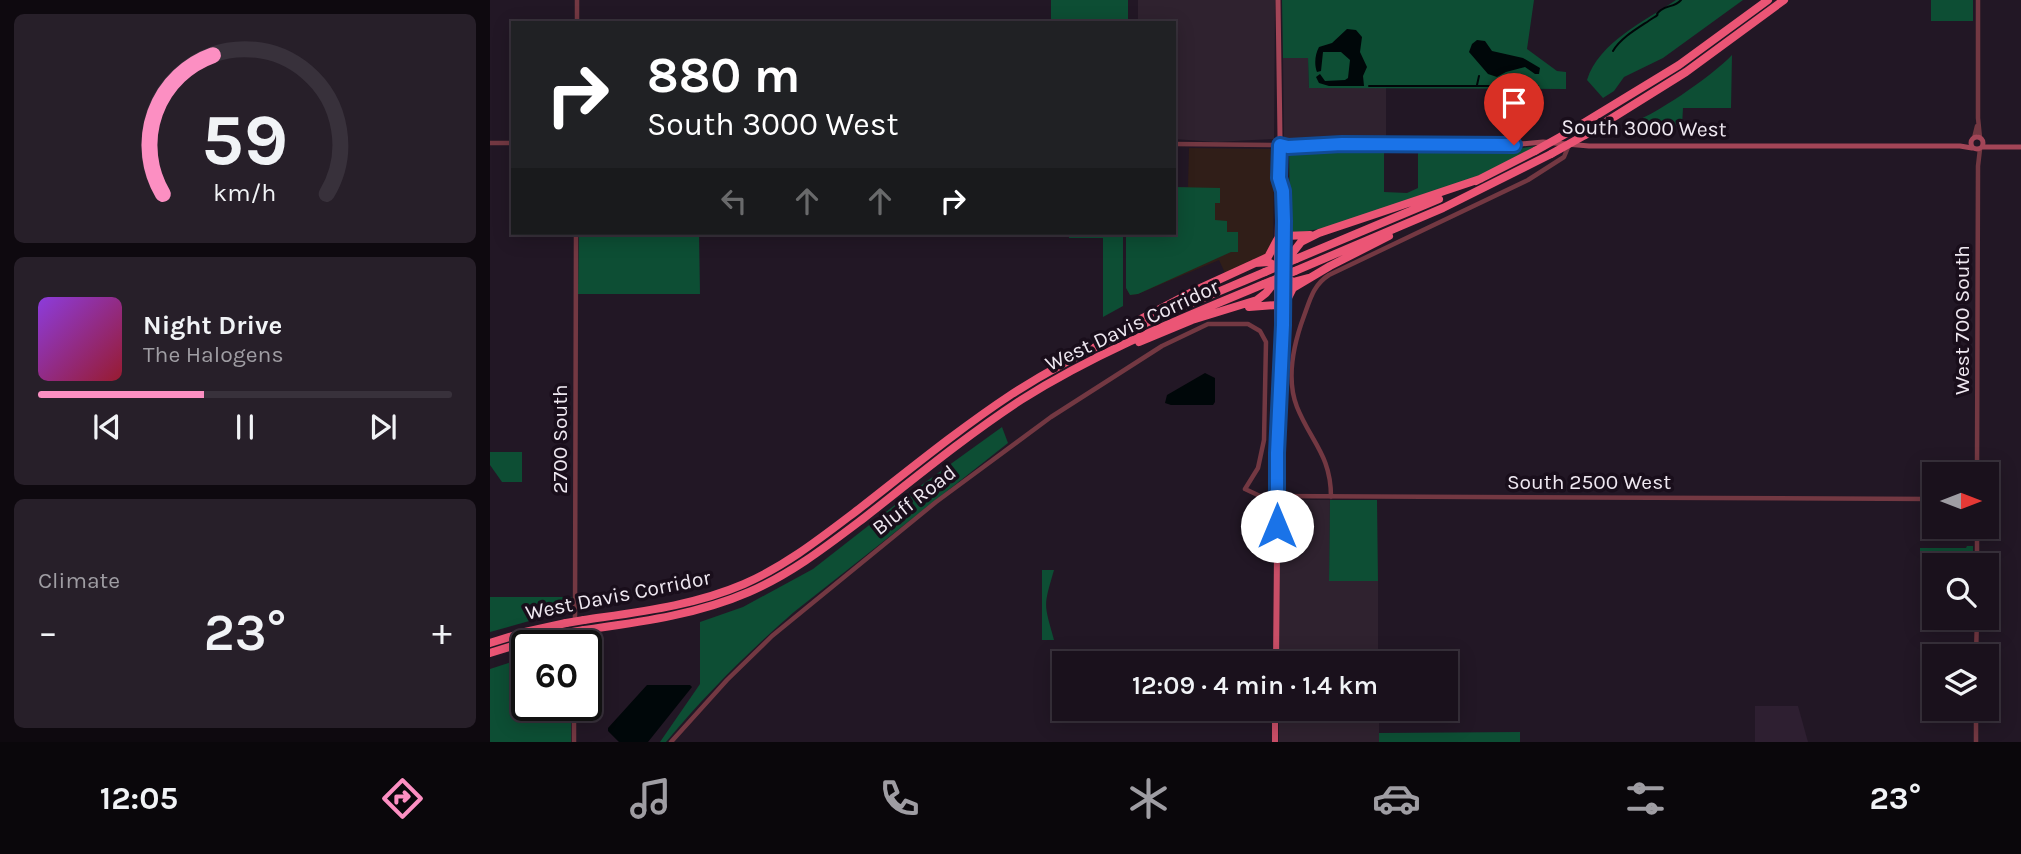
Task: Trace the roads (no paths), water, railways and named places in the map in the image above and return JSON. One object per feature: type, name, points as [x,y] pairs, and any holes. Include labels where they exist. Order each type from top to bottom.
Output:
[{"type":"highway","name":"West Davis Corridor","points":[[490,643],[566,623],[699,600],[732,589],[773,570],[819,540],[1002,401],[1073,357],[1136,326],[1480,179],[1535,151],[1679,65],[1768,0]]},
{"type":"highway","name":"West Davis Corridor","points":[[490,653],[566,633],[691,612],[736,598],[770,582],[820,552],[990,421],[1075,368],[1142,335],[1482,189],[1551,154],[1676,78],[1784,0]]},
{"type":"highway","points":[[1075,368],[1192,320],[1257,300],[1298,245],[1319,233],[1480,179]]},
{"type":"highway","points":[[1226,310],[1280,306],[1290,291],[1308,278],[1482,189]]},
{"type":"highway","points":[[1073,357],[1172,302],[1270,256],[1280,238],[1319,233]]},
{"type":"highway","points":[[1255,263],[1265,261],[1295,282],[1308,278]]},
{"type":"main road","points":[[1276,651],[1281,385],[1277,367],[1280,306],[1278,0]]},
{"type":"main road","name":"South 3000 West","points":[[1280,145],[1499,146],[1543,142],[1632,147],[1977,144],[2021,147]]},
{"type":"main road","points":[[1275,721],[1275,742]]},
{"type":"street","points":[[577,0],[577,21]]},
{"type":"street","name":"West 700 South","points":[[1977,462],[1978,0]]},
{"type":"street","points":[[490,143],[511,143]]},
{"type":"street","name":"South 3000 West","points":[[1176,144],[1280,145]]},
{"type":"street","points":[[1331,497],[1329,469],[1298,409],[1293,387],[1294,351],[1298,331],[1319,283],[1329,275],[1528,180],[1564,157],[1570,145]]},
{"type":"street","name":"2700 South","points":[[575,630],[576,235]]},
{"type":"street","name":"South 2500 West","points":[[1208,324],[1248,324],[1258,329],[1266,342],[1264,440],[1258,468],[1245,489],[1260,496],[1922,499]]},
{"type":"street","name":"Bluff Road","points":[[671,742],[727,680],[772,636],[969,476],[1051,417],[1162,346],[1208,324]]},
{"type":"street","points":[[574,721],[574,742]]},
{"type":"street","points":[[1976,721],[1976,742]]},
{"type":"waterway","points":[[1613,51],[1657,13],[1681,0]]},
{"type":"waterway","points":[[1477,85],[1479,76]]},
{"type":"waterway","points":[[1369,86],[1538,86]]}]
